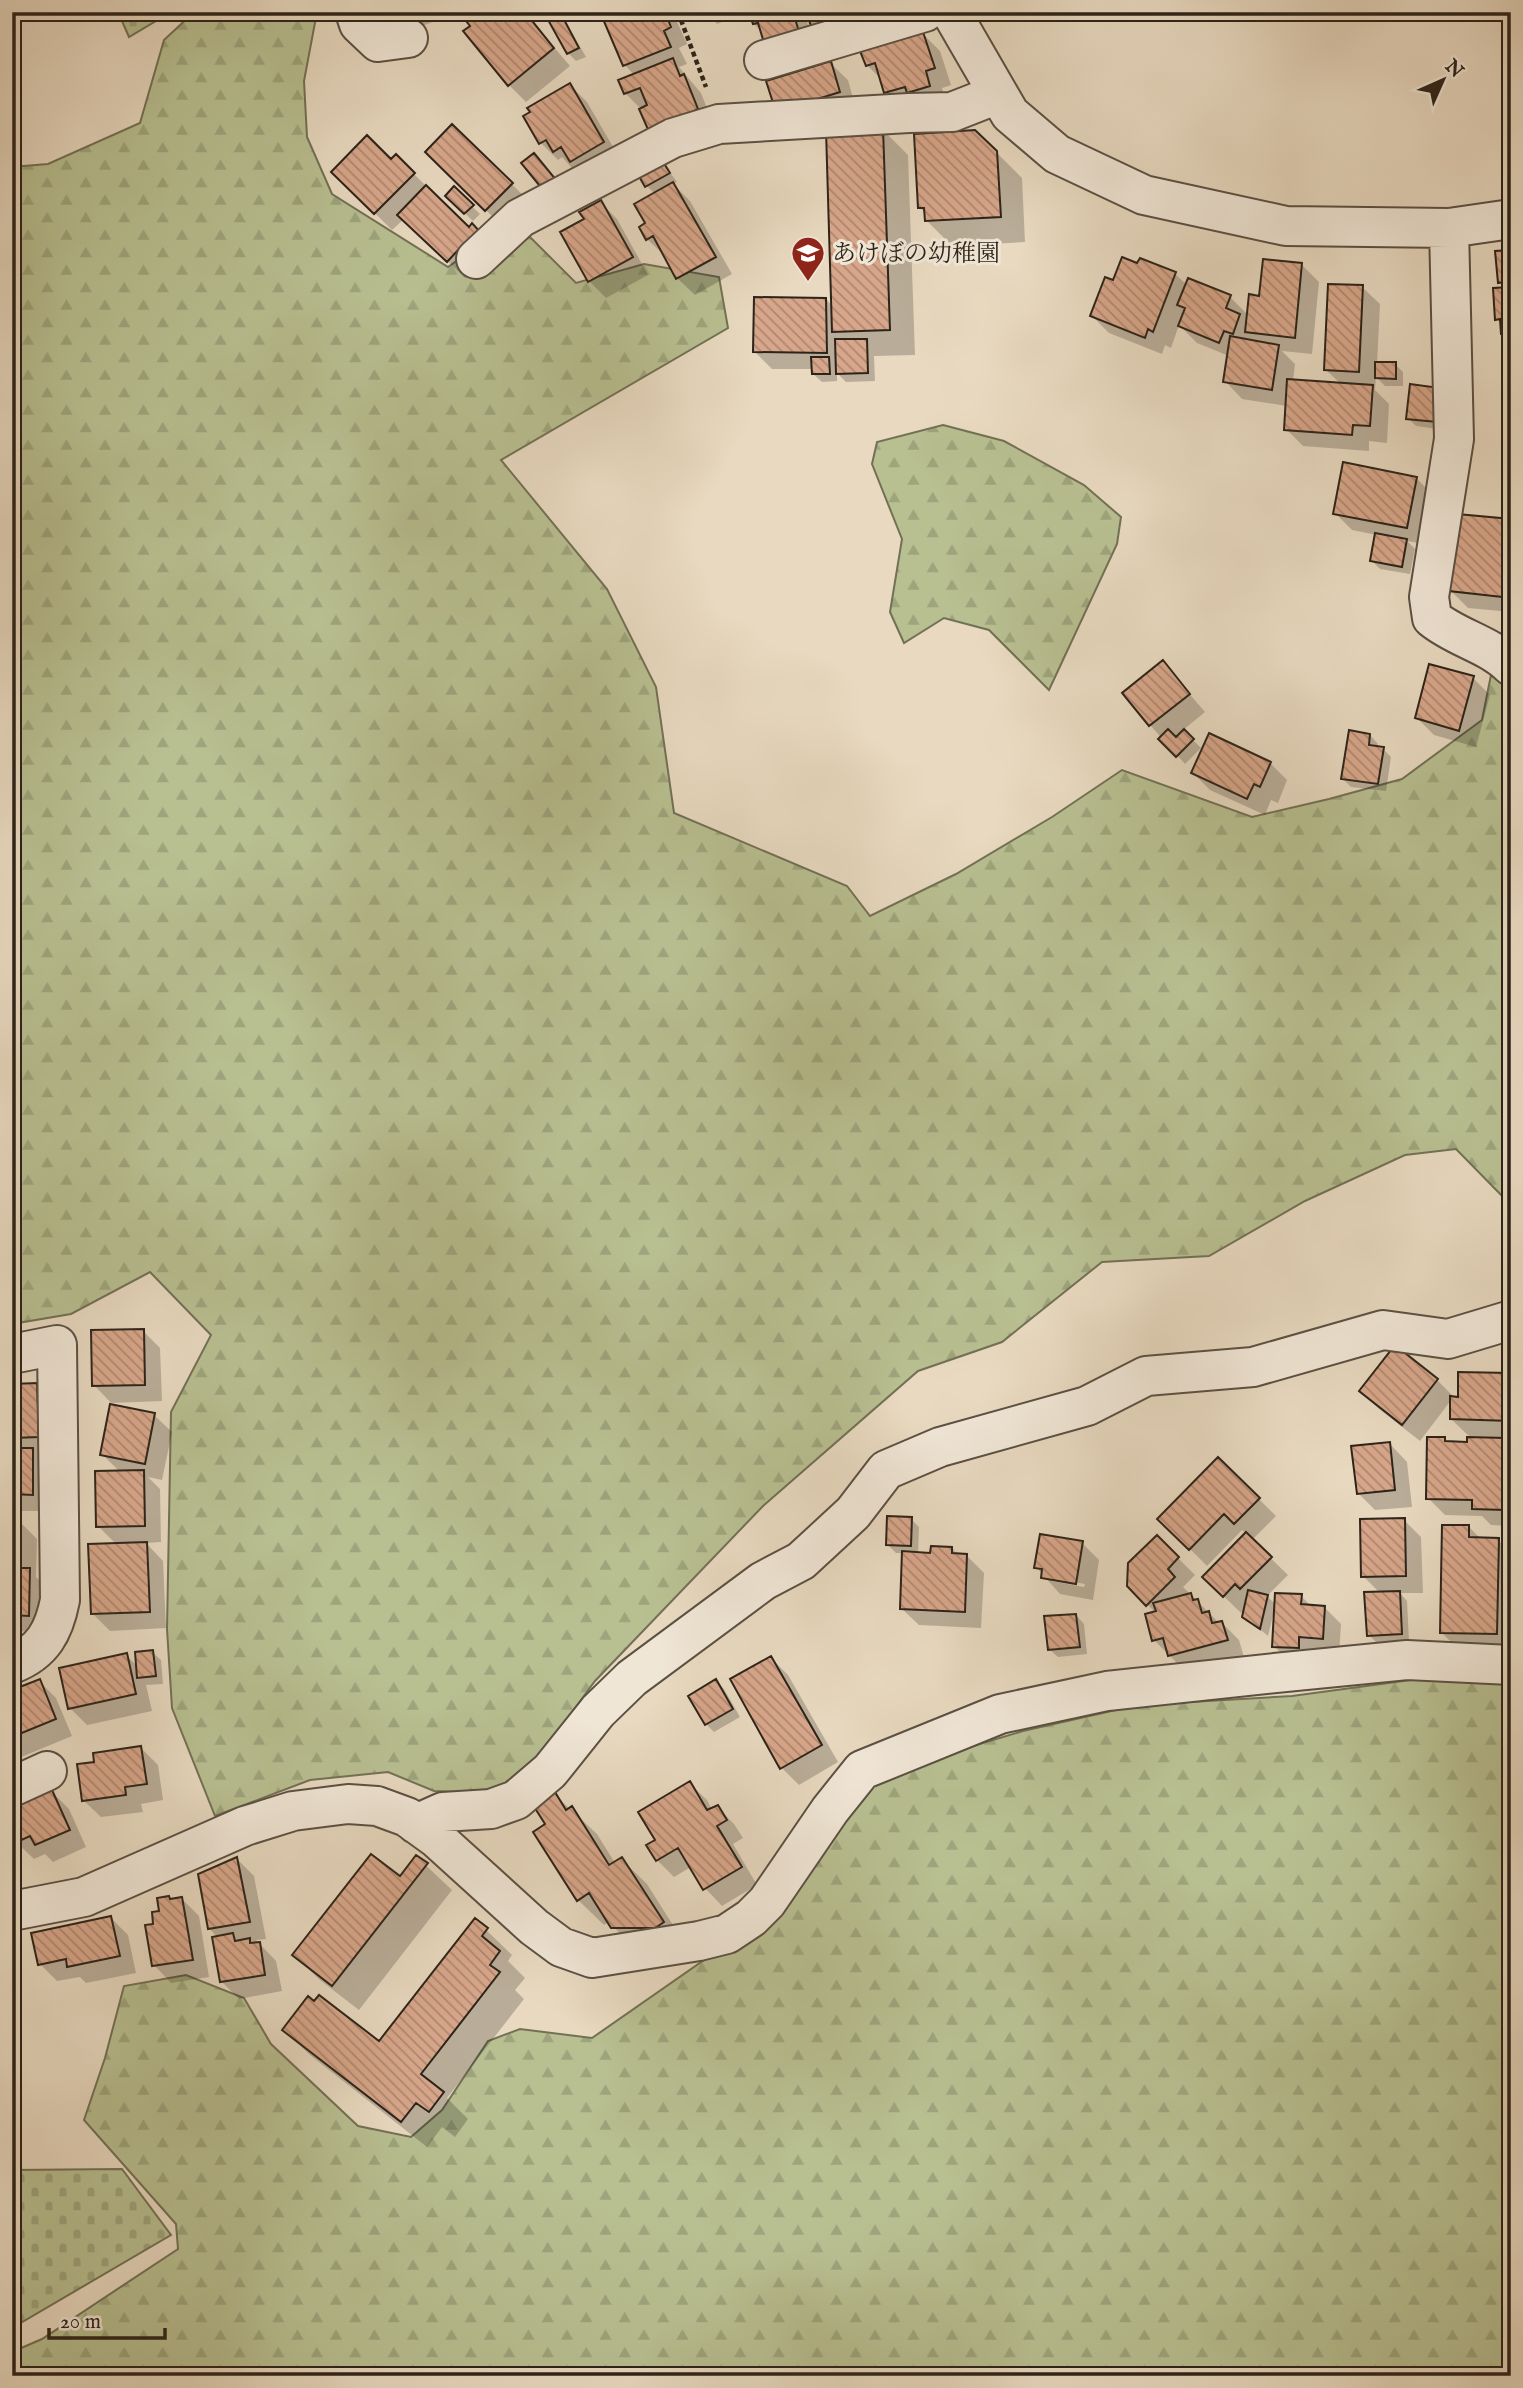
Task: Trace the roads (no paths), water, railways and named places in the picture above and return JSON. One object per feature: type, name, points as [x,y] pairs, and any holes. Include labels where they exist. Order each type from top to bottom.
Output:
[{"type":"street","points":[[355,12],[359,24],[378,42],[408,38]]},
{"type":"street","points":[[764,60],[925,12]]},
{"type":"street","points":[[951,12],[1010,114],[1057,154],[1143,195],[1286,226],[1449,228],[1511,219]]},
{"type":"street","points":[[476,259],[520,218],[673,138],[719,124],[952,112],[998,94]]},
{"type":"street","points":[[1449,228],[1454,439],[1429,597],[1432,618],[1511,666]]},
{"type":"street","points":[[416,1824],[443,1812],[491,1809],[516,1800],[550,1772],[598,1711],[632,1678],[763,1581],[801,1561],[853,1513],[886,1470],[940,1447],[1087,1406],[1146,1376],[1253,1367],[1384,1330],[1448,1339],[1511,1320]]},
{"type":"street","points":[[12,1354],[57,1345],[60,1600],[55,1623],[43,1644],[21,1661],[12,1664]]},
{"type":"street","points":[[12,1911],[84,1897],[245,1826],[293,1811],[348,1804],[377,1806],[407,1817],[436,1838],[534,1927],[561,1947],[592,1958],[699,1941],[727,1934],[751,1918],[767,1902],[830,1810],[862,1770],[1000,1714],[1107,1691],[1275,1672],[1407,1660],[1511,1665]]},
{"type":"street","points":[[12,1787],[47,1771]]},
{"type":"place","name":"あけぼの幼稚園","points":[[808,283]]}]
